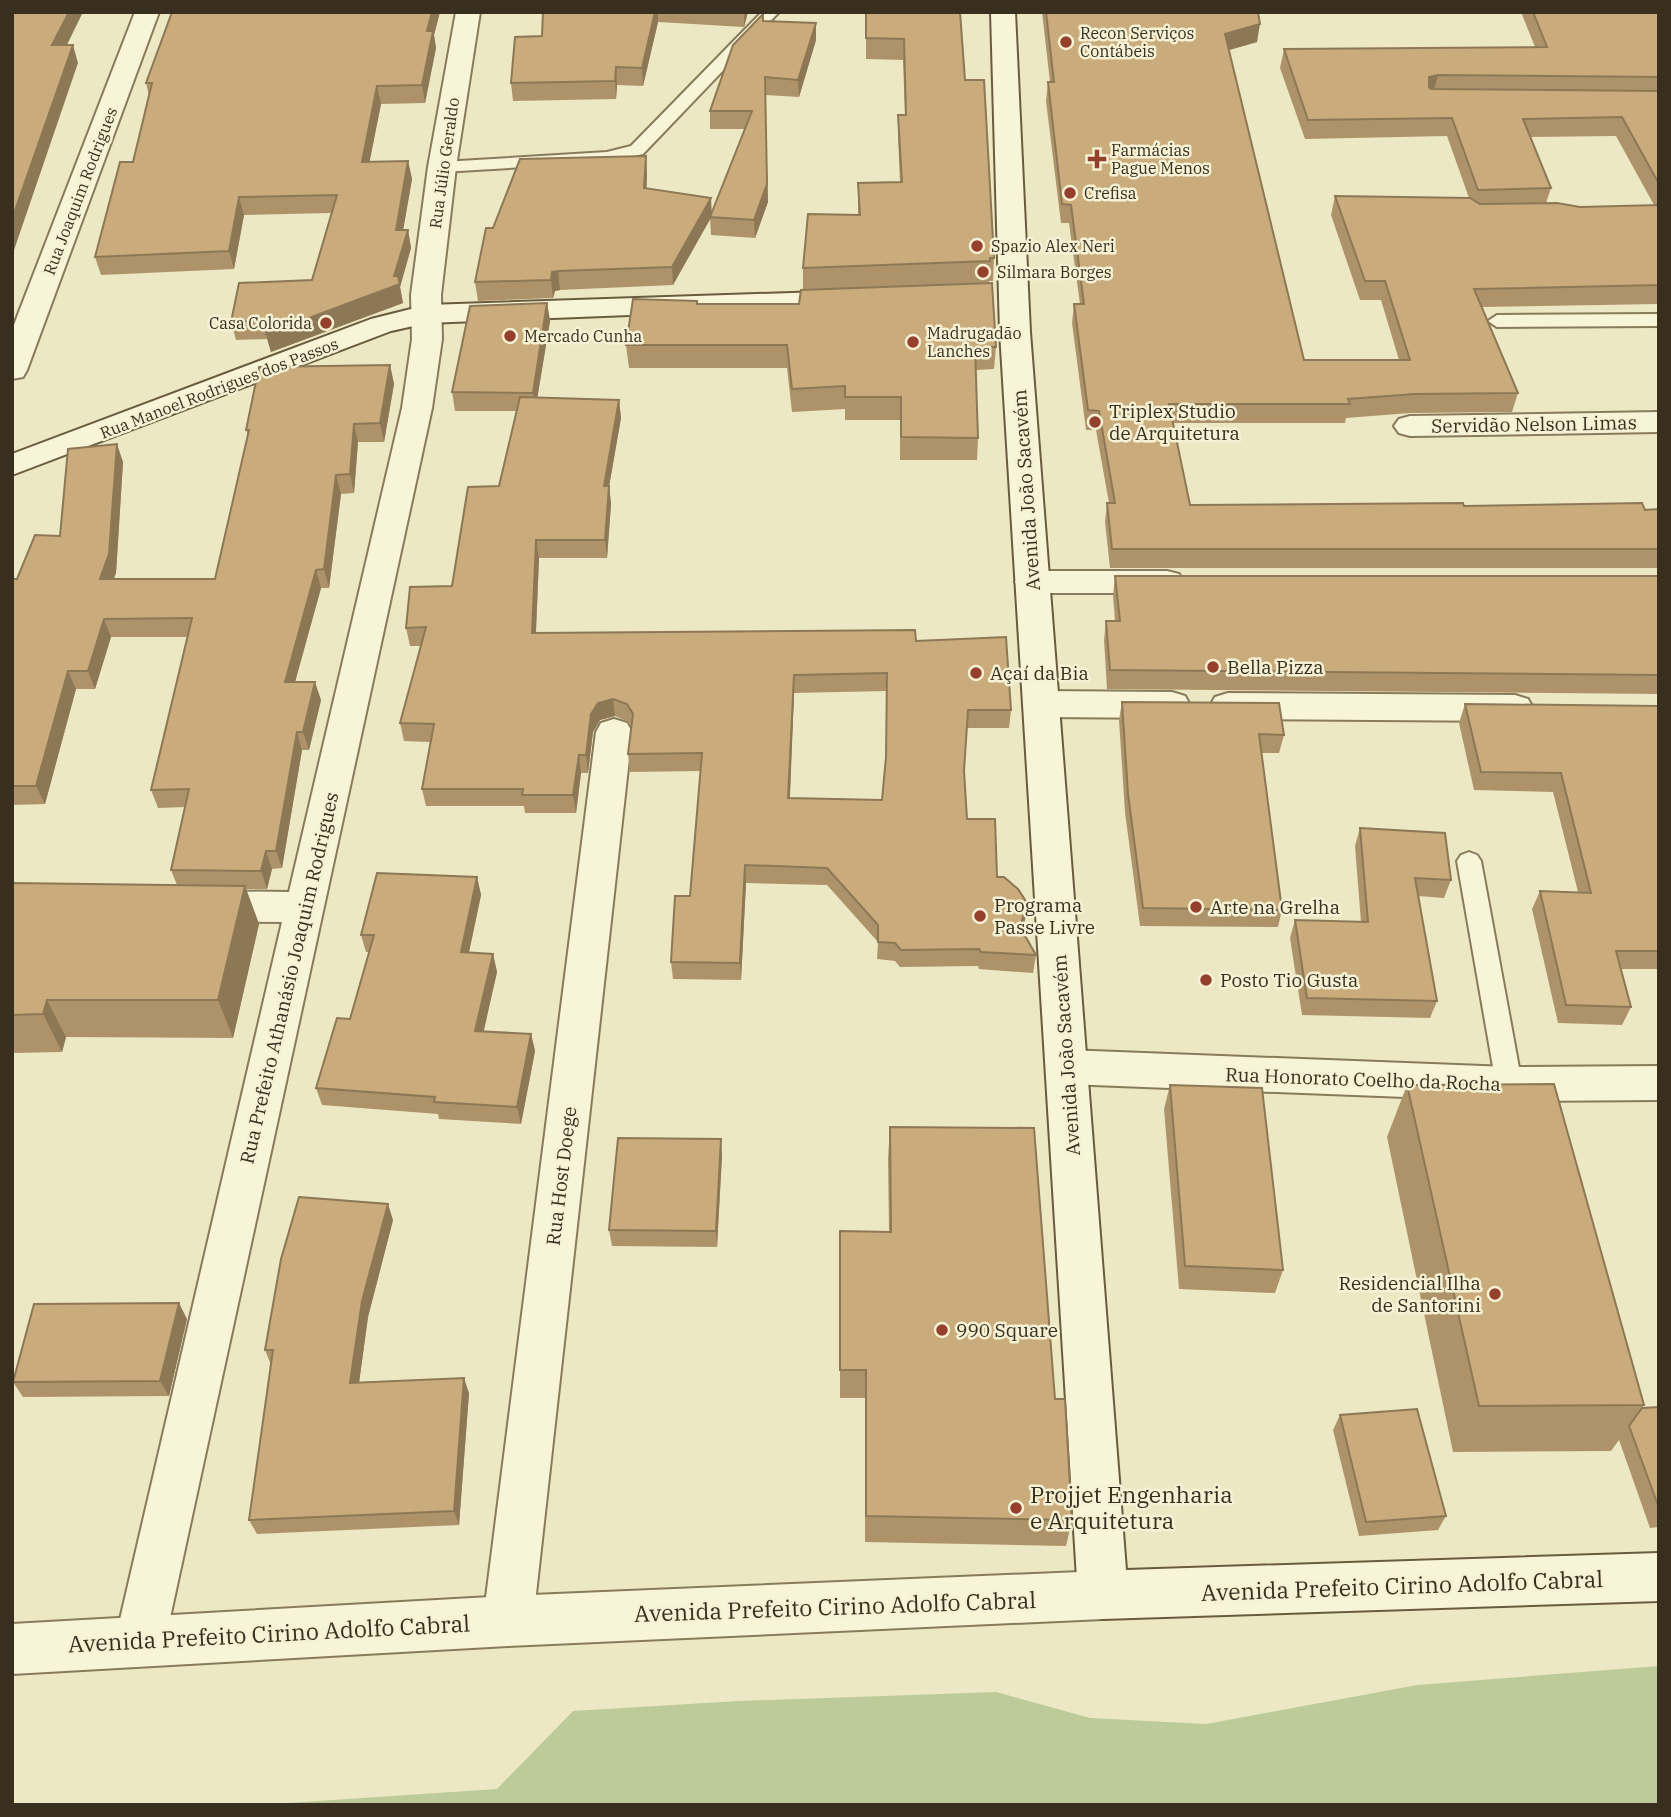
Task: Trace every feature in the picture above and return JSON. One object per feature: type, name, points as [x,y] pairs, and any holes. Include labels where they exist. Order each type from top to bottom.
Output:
[{"type":"street","name":"Rua Joaquim Rodrigues","points":[[12,370],[147,12]]},
{"type":"street","name":"Rua Júlio Geraldo","points":[[427,314],[442,167],[468,12]]},
{"type":"street","name":"Avenida João Sacavém","points":[[1003,12],[1000,294],[1032,582],[1103,1595]]},
{"type":"street","name":"Rua Manoel Rodrigues dos Passos","points":[[12,466],[381,326],[427,314],[876,299]]},
{"type":"street","name":"Rua Prefeito Athanásio Joaquim Rodrigues","points":[[140,1641],[416,408],[427,314]]},
{"type":"street","name":"Servidão Nelson Limas","points":[[1409,426],[1659,422]]},
{"type":"street","points":[[1032,582],[1199,582]]},
{"type":"street","points":[[1041,704],[1549,709]]},
{"type":"street","name":"Rua Host Doege","points":[[508,1621],[614,732]]},
{"type":"street","points":[[166,905],[306,907]]},
{"type":"street","name":"Rua Honorato Coelho da Rocha","points":[[1067,1067],[1509,1084],[1659,1083]]},
{"type":"street","name":"Avenida Prefeito Cirino Adolfo Cabral","points":[[12,1649],[508,1621],[1103,1595],[1659,1577]]},
{"type":"lane","points":[[442,167],[607,157],[637,150],[771,12]]},
{"type":"lane","points":[[1497,321],[1659,320]]},
{"type":"lane","points":[[1469,861],[1509,1084]]},
{"type":"green space","points":[[1659,1666],[1659,1805],[258,1805],[497,1789],[573,1711],[739,1701],[996,1692],[1090,1718],[1206,1724],[1417,1685]]},
{"type":"building","points":[[12,12],[69,12],[52,45],[73,45],[12,219]]},
{"type":"building","points":[[172,12],[432,12],[427,31],[433,31],[422,85],[377,86],[362,162],[408,161],[396,230],[408,230],[394,276],[398,276],[400,284],[266,334],[269,320],[231,322],[239,283],[312,280],[337,195],[239,197],[229,251],[95,257],[120,162],[133,162],[152,83],[146,83]]},
{"type":"building","points":[[543,12],[655,12],[642,68],[616,67],[615,81],[511,83],[515,37],[542,36]]},
{"type":"building","points":[[866,12],[960,12],[965,80],[984,80],[994,258],[990,258],[990,261],[803,268],[808,214],[860,215],[858,183],[902,182],[898,115],[906,115],[904,39],[866,38]]},
{"type":"building","points":[[1046,12],[1258,12],[1260,24],[1225,34],[1304,360],[1410,360],[1385,281],[1365,281],[1335,196],[1470,198],[1480,204],[1557,203],[1580,207],[1659,205],[1659,285],[1474,289],[1518,393],[1415,394],[1348,399],[1350,404],[1169,404],[1190,505],[1463,503],[1464,506],[1642,503],[1645,510],[1659,509],[1659,549],[1112,549],[1107,503],[1115,503],[1099,411],[1088,410],[1074,304],[1084,304],[1071,205],[1062,204],[1048,82],[1054,82]]},
{"type":"building","points":[[1533,12],[1659,12],[1659,77],[1438,75],[1429,77],[1429,87],[1659,91],[1659,184],[1622,117],[1523,119],[1551,188],[1478,190],[1452,118],[1308,120],[1284,49],[1547,47]]},
{"type":"building","points":[[763,14],[763,21],[816,23],[798,80],[765,77],[767,184],[754,220],[710,217],[752,111],[710,111],[733,45]]},
{"type":"building","points":[[646,156],[644,188],[711,198],[672,267],[558,271],[552,272],[551,280],[475,282],[486,228],[493,228],[520,159]]},
{"type":"building","points":[[992,283],[996,347],[975,347],[978,438],[901,437],[901,397],[845,397],[845,386],[792,389],[787,345],[626,345],[633,299],[697,301],[697,304],[799,304],[801,290]]},
{"type":"building","points":[[547,303],[533,393],[452,392],[470,306]]},
{"type":"building","points":[[390,365],[380,423],[354,424],[350,474],[336,475],[324,569],[316,570],[285,682],[315,682],[303,732],[297,732],[276,851],[266,851],[261,871],[171,870],[189,789],[151,790],[192,618],[104,619],[88,671],[68,671],[36,786],[12,786],[12,579],[17,579],[35,535],[60,536],[68,449],[117,444],[109,554],[100,579],[215,579],[249,430],[246,430],[259,367]]},
{"type":"building","points":[[520,397],[619,400],[604,486],[609,486],[605,540],[536,540],[532,633],[915,630],[916,641],[1006,637],[1011,710],[968,710],[964,771],[967,819],[995,819],[997,877],[1004,877],[1018,889],[1027,903],[1020,927],[1036,955],[981,952],[979,949],[901,950],[895,943],[878,942],[878,925],[827,868],[745,865],[740,963],[671,962],[675,896],[690,896],[702,753],[628,754],[633,714],[627,704],[613,699],[598,703],[591,714],[586,755],[579,755],[573,795],[522,795],[523,789],[422,789],[434,724],[400,723],[426,627],[406,628],[410,587],[452,586],[468,487],[499,486]],"holes":[[[887,673],[886,757],[882,800],[788,798],[794,675]]]},
{"type":"building","points":[[1115,576],[1659,576],[1659,675],[1110,670],[1106,621],[1120,621]]},
{"type":"building","points":[[1122,702],[1279,703],[1284,735],[1259,734],[1282,910],[1143,908],[1128,794]]},
{"type":"building","points":[[1465,704],[1659,706],[1659,951],[1616,951],[1631,1007],[1566,1005],[1540,891],[1591,893],[1561,773],[1481,772]]},
{"type":"building","points":[[1360,828],[1445,833],[1451,880],[1415,878],[1437,1001],[1307,998],[1295,920],[1368,922]]},
{"type":"building","points":[[377,873],[477,877],[461,952],[493,954],[475,1031],[531,1034],[517,1107],[434,1102],[435,1097],[316,1088],[337,1018],[350,1019],[374,935],[361,935]]},
{"type":"building","points":[[12,883],[245,886],[218,1000],[47,1000],[43,1014],[12,1015]]},
{"type":"building","name":"Residencial Ilha de Santorini","points":[[1554,1084],[1644,1405],[1479,1406],[1407,1085]]},
{"type":"building","points":[[1170,1085],[1262,1088],[1283,1270],[1185,1266]]},
{"type":"building","points":[[890,1127],[1034,1128],[1055,1399],[1065,1399],[1072,1520],[866,1516],[866,1370],[840,1370],[840,1231],[891,1232]]},
{"type":"building","points":[[618,1138],[721,1139],[716,1231],[609,1230]]},
{"type":"building","points":[[299,1197],[388,1204],[362,1301],[350,1383],[464,1378],[454,1511],[249,1520],[273,1350],[265,1350],[281,1259]]},
{"type":"building","points":[[179,1303],[160,1381],[13,1382],[34,1304]]},
{"type":"building","points":[[1659,1407],[1659,1508],[1629,1426],[1642,1408]]},
{"type":"building","points":[[1417,1409],[1446,1516],[1366,1522],[1340,1415]]},
{"type":"place","name":"Recon Serviços Contábeis","points":[[1066,42]]},
{"type":"place","name":"Farmácias Pague Menos","points":[[1097,159]]},
{"type":"place","name":"Crefisa","points":[[1070,193]]},
{"type":"place","name":"Spazio Alex Neri","points":[[977,246]]},
{"type":"place","name":"Silmara Borges","points":[[983,272]]},
{"type":"place","name":"Casa Colorida","points":[[326,323]]},
{"type":"place","name":"Mercado Cunha","points":[[510,336]]},
{"type":"place","name":"Madrugadão Lanches","points":[[913,342]]},
{"type":"place","name":"Triplex Studio de Arquitetura","points":[[1095,422]]},
{"type":"place","name":"Bella Pizza","points":[[1213,667]]},
{"type":"place","name":"Açaí da Bia","points":[[976,673]]},
{"type":"place","name":"Arte na Grelha","points":[[1196,907]]},
{"type":"place","name":"Programa Passe Livre","points":[[980,916]]},
{"type":"place","name":"Posto Tio Gusta","points":[[1206,980]]},
{"type":"place","name":"Residencial Ilha de Santorini","points":[[1495,1294]]},
{"type":"place","name":"990 Square","points":[[942,1330]]},
{"type":"place","name":"Projjet Engenharia e Arquitetura","points":[[1016,1508]]}]
